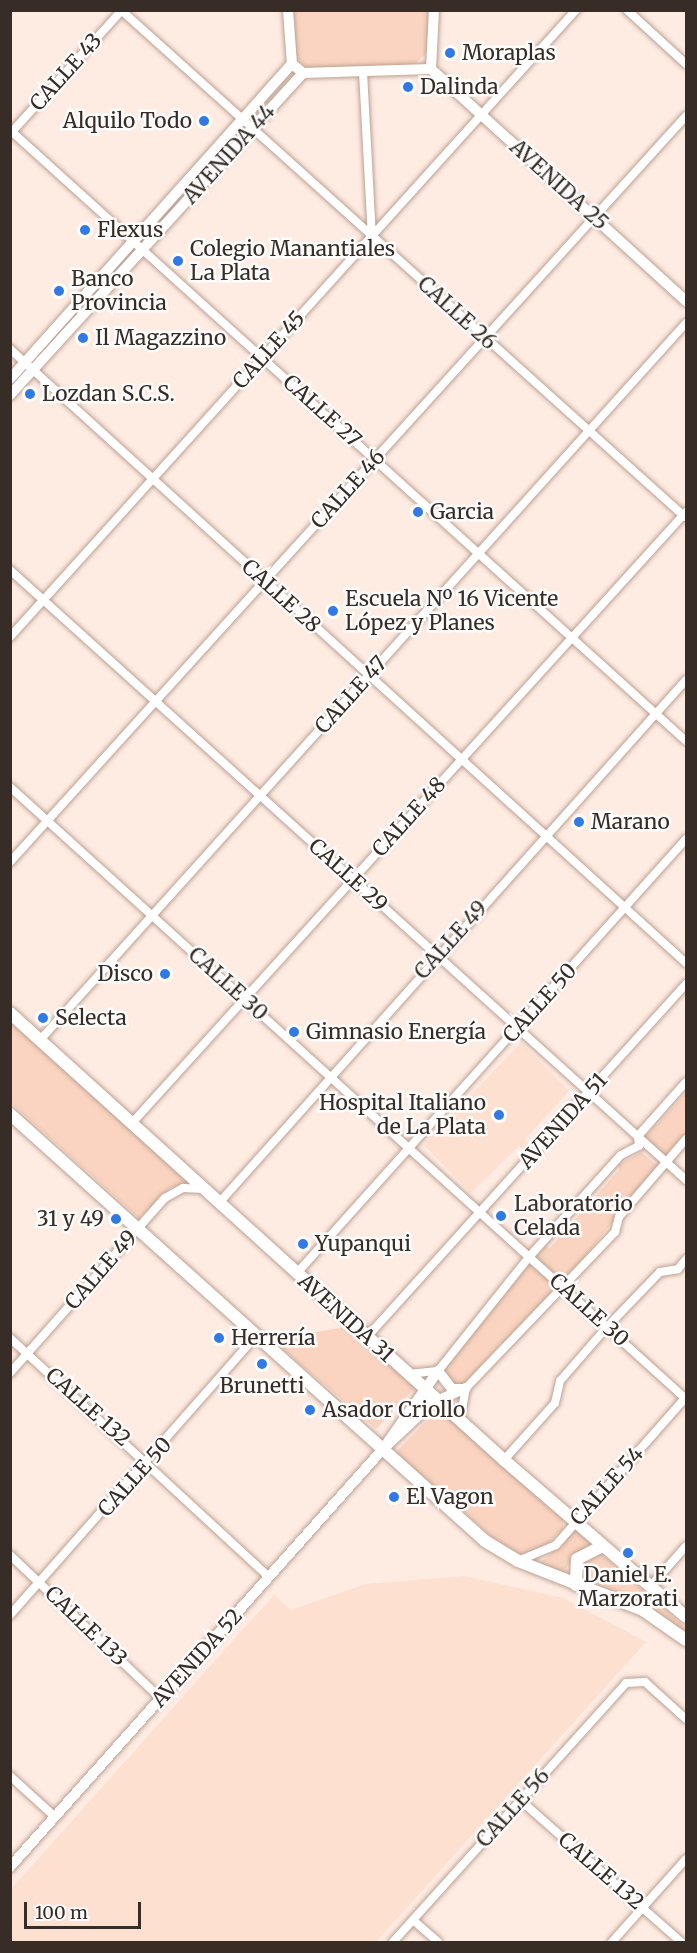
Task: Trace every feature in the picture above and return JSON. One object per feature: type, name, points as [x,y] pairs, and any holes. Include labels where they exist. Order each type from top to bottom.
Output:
[{"type":"highway","name":"AVENIDA 31","points":[[10,1013],[574,1523],[687,1617]]},
{"type":"highway","points":[[13,1121],[138,1228],[485,1541],[518,1561],[643,1610],[687,1640]]},
{"type":"highway","points":[[576,1585],[577,1559],[603,1546]]},
{"type":"main road","points":[[288,10],[292,64],[303,74],[433,67],[434,10]]},
{"type":"main road","name":"AVENIDA 44","points":[[248,124],[292,64]]},
{"type":"main road","name":"AVENIDA 25","points":[[433,67],[687,301]]},
{"type":"main road","name":"AVENIDA 44","points":[[10,395],[30,366],[248,124],[303,74]]},
{"type":"main road","name":"AVENIDA 25","points":[[596,216],[687,294]]},
{"type":"main road","name":"AVENIDA 44","points":[[10,379],[30,366]]},
{"type":"main road","points":[[438,1371],[452,1389],[466,1388]]},
{"type":"main road","name":"AVENIDA 52","points":[[10,1867],[383,1449],[427,1391],[438,1371]]},
{"type":"main road","name":"AVENIDA 52","points":[[383,1449],[438,1400],[466,1388]]},
{"type":"street","points":[[122,11],[133,10]]},
{"type":"street","name":"CALLE 45","points":[[10,637],[576,10]]},
{"type":"street","points":[[627,10],[687,64]]},
{"type":"street","name":"CALLE 26","points":[[122,11],[685,515]]},
{"type":"street","name":"CALLE 43","points":[[11,132],[122,11]]},
{"type":"street","points":[[363,72],[372,237]]},
{"type":"street","name":"CALLE 46","points":[[10,862],[687,116]]},
{"type":"street","name":"CALLE 27","points":[[11,132],[687,741]]},
{"type":"street","name":"CALLE 47","points":[[40,1040],[687,323]]},
{"type":"street","name":"CALLE 28","points":[[10,349],[687,963]]},
{"type":"street","name":"CALLE 48","points":[[132,1123],[685,515]]},
{"type":"street","name":"CALLE 29","points":[[10,570],[687,1180]]},
{"type":"street","name":"CALLE 49","points":[[219,1203],[329,1076],[687,680]]},
{"type":"street","name":"CALLE 30","points":[[10,787],[329,1076],[411,1146],[529,1257],[686,1398]]},
{"type":"street","name":"CALLE 50","points":[[297,1273],[687,839]]},
{"type":"street","name":"AVENIDA 51","points":[[367,1337],[687,984]]},
{"type":"street","name":"AVENIDA 52","points":[[438,1371],[529,1257],[621,1155],[639,1146],[638,1136],[687,1082]]},
{"type":"street","name":"AVENIDA 52","points":[[466,1388],[615,1232],[619,1217],[687,1139]]},
{"type":"street","name":"CALLE 49","points":[[10,1373],[165,1198],[183,1188],[204,1189]]},
{"type":"street","points":[[504,1460],[555,1403],[560,1381],[607,1327],[660,1272],[678,1269],[687,1259]]},
{"type":"street","name":"CALLE 50","points":[[10,1615],[149,1463],[256,1336]]},
{"type":"street","name":"CALLE 132","points":[[10,1338],[149,1463],[269,1577]]},
{"type":"street","points":[[408,1374],[438,1371]]},
{"type":"street","points":[[460,1421],[466,1388]]},
{"type":"street","name":"CALLE 54","points":[[518,1561],[546,1553],[686,1398]]},
{"type":"street","points":[[651,1586],[687,1546]]},
{"type":"street","name":"CALLE 133","points":[[10,1555],[161,1699]]},
{"type":"street","name":"CALLE 56","points":[[393,1942],[626,1683],[636,1679],[687,1719]]},
{"type":"street","points":[[10,1776],[55,1817]]},
{"type":"street","name":"CALLE 132","points":[[520,1800],[681,1942]]},
{"type":"street","points":[[612,1942],[687,1859]]},
{"type":"street","points":[[413,1920],[438,1942]]},
{"type":"shaded area","points":[[293,11],[428,11],[428,51],[414,65],[306,68],[296,56]]},
{"type":"shaded area","points":[[11,1019],[191,1181],[170,1188],[139,1218],[11,1103]]},
{"type":"shaded area","name":"Hospital Italiano de La Plata","points":[[521,1042],[569,1091],[525,1139],[529,1144],[524,1150],[519,1146],[471,1193],[424,1145]]},
{"type":"shaded area","points":[[686,1093],[686,1134],[665,1157],[643,1139]]},
{"type":"shaded area","points":[[641,1152],[658,1166],[565,1281],[535,1257],[546,1244],[549,1249],[619,1170],[618,1165]]},
{"type":"shaded area","points":[[529,1264],[559,1288],[513,1339],[501,1343],[461,1387],[455,1386],[442,1373]]},
{"type":"shaded area","points":[[350,1326],[416,1387],[376,1429],[272,1340]]},
{"type":"shaded area","points":[[439,1408],[563,1516],[563,1529],[542,1549],[525,1557],[501,1545],[396,1452]]},
{"type":"shaded area","points":[[576,1530],[591,1544],[567,1566],[566,1575],[540,1563]]},
{"type":"shaded area","points":[[598,1551],[686,1628],[686,1632],[618,1592],[578,1579],[578,1568]]},
{"type":"shaded area","points":[[464,1576],[563,1598],[646,1642],[376,1942],[11,1942],[11,1889],[274,1595],[291,1610],[366,1584]]},
{"type":"place","name":"Moraplas","points":[[450,53]]},
{"type":"place","name":"Dalinda","points":[[408,87]]},
{"type":"place","name":"Alquilo Todo","points":[[204,121]]},
{"type":"place","name":"Flexus","points":[[85,230]]},
{"type":"place","name":"Colegio Manantiales La Plata","points":[[178,261]]},
{"type":"place","name":"Banco Provincia","points":[[59,291]]},
{"type":"place","name":"Il Magazzino","points":[[83,338]]},
{"type":"place","name":"Lozdan S.C.S.","points":[[30,394]]},
{"type":"place","name":"Garcia","points":[[418,512]]},
{"type":"place","name":"Escuela Nº 16 Vicente López y Planes","points":[[333,611]]},
{"type":"place","name":"Marano","points":[[579,822]]},
{"type":"place","name":"Disco","points":[[165,974]]},
{"type":"place","name":"Selecta","points":[[43,1018]]},
{"type":"place","name":"Gimnasio Energía","points":[[294,1032]]},
{"type":"place","name":"Hospital Italiano de La Plata","points":[[499,1115]]},
{"type":"place","name":"Laboratorio Celada","points":[[501,1216]]},
{"type":"place","name":"31 y 49","points":[[116,1219]]},
{"type":"place","name":"Yupanqui","points":[[303,1244]]},
{"type":"place","name":"Herrería","points":[[219,1338]]},
{"type":"place","name":"Brunetti","points":[[262,1364]]},
{"type":"place","name":"Asador Criollo","points":[[310,1410]]},
{"type":"place","name":"El Vagon","points":[[394,1497]]},
{"type":"place","name":"Daniel E. Marzorati","points":[[628,1553]]}]
